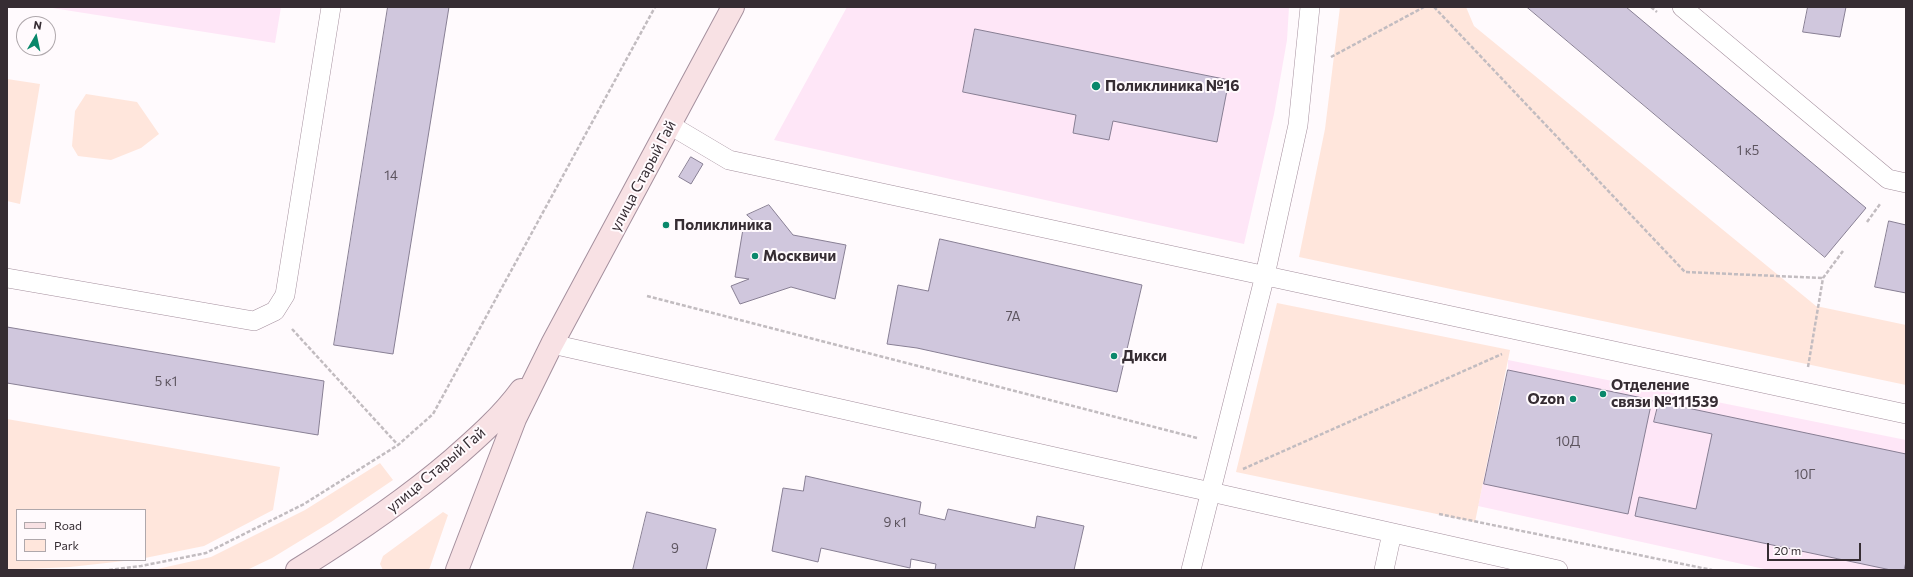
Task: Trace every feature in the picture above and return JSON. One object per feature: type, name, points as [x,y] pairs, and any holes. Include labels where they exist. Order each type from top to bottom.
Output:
[{"type":"street","name":"улица Старый Гай","points":[[457,570],[515,419],[552,344],[733,7]]},
{"type":"street","name":"улица Старый Гай","points":[[297,570],[364,529],[426,483],[481,435],[519,392],[552,344]]},
{"type":"lane","points":[[7,278],[254,321],[275,311],[284,295],[331,7]]},
{"type":"lane","points":[[1191,570],[1265,275],[1298,125],[1310,7]]},
{"type":"lane","points":[[1682,7],[1888,179],[1906,183]]},
{"type":"lane","points":[[670,125],[729,160],[1906,414]]},
{"type":"lane","points":[[552,344],[1558,570]]},
{"type":"lane","points":[[1384,570],[1392,532]]},
{"type":"path","points":[[109,570],[141,566],[206,553],[304,504],[398,445],[433,414],[655,7]]},
{"type":"path","points":[[1434,7],[1685,272],[1823,278]]},
{"type":"path","points":[[1804,392],[1823,278],[1843,251]]},
{"type":"path","points":[[647,296],[1222,444]]},
{"type":"path","points":[[275,311],[398,445]]},
{"type":"path","points":[[1437,514],[1712,570]]},
{"type":"shaded area","points":[[46,7],[281,7],[275,43]]},
{"type":"shaded area","points":[[847,7],[1289,7],[1287,40],[1274,114],[1244,244],[774,140]]},
{"type":"shaded area","points":[[1508,360],[1906,440],[1906,570],[1769,570],[1478,506],[1508,370]]},
{"type":"green space","points":[[1340,7],[1466,7],[1474,26],[1816,306],[1906,325],[1906,385],[1299,257],[1325,129]]},
{"type":"green space","points":[[7,79],[40,84],[20,204],[7,201]]},
{"type":"green space","points":[[86,94],[137,102],[159,134],[141,148],[111,160],[78,156],[72,146],[75,111]]},
{"type":"green space","points":[[1277,303],[1510,350],[1475,522],[1236,472]]},
{"type":"green space","points":[[7,419],[280,467],[273,510],[204,546],[146,558],[146,509],[16,509],[16,561],[124,561],[70,567],[7,570]]},
{"type":"green space","points":[[380,463],[393,480],[331,522],[272,558],[247,570],[153,570],[211,557],[305,510]]},
{"type":"green space","points":[[443,512],[448,515],[429,570],[383,570],[380,564],[383,556]]},
{"type":"building","points":[[388,7],[449,7],[393,354],[334,345]]},
{"type":"building","points":[[1527,7],[1626,7],[1866,208],[1825,257]]},
{"type":"building","points":[[1808,7],[1846,7],[1840,37],[1803,32]]},
{"type":"building","name":"Поликлиника №16","points":[[975,29],[1229,80],[1217,142],[1113,121],[1109,140],[1073,133],[1076,115],[963,92]]},
{"type":"building","points":[[691,157],[703,164],[691,184],[679,177]]},
{"type":"building","points":[[769,205],[793,235],[846,245],[835,299],[791,287],[740,304],[731,286],[749,279],[735,277],[744,223],[758,225],[747,215]]},
{"type":"building","points":[[1889,221],[1906,225],[1906,293],[1875,287]]},
{"type":"building","points":[[940,239],[1142,285],[1117,392],[917,348],[887,344],[898,285],[928,291]]},
{"type":"building","points":[[7,327],[324,381],[318,435],[7,383]]},
{"type":"building","points":[[1508,370],[1652,400],[1628,514],[1484,484]]},
{"type":"building","points":[[1659,402],[1906,454],[1906,562],[1904,570],[1891,570],[1635,516],[1639,497],[1696,509],[1712,434],[1654,422]]},
{"type":"building","points":[[806,476],[921,502],[919,514],[945,520],[948,509],[1035,528],[1037,516],[1084,526],[1074,570],[935,570],[936,564],[911,559],[910,568],[821,548],[818,562],[772,551],[783,488],[803,491]]},
{"type":"building","points":[[647,512],[716,529],[706,570],[633,570]]},
{"type":"place","name":"Поликлиника №16","points":[[1096,86]]},
{"type":"place","name":"Поликлиника","points":[[666,225]]},
{"type":"place","name":"Москвичи","points":[[755,256]]},
{"type":"place","name":"Дикси","points":[[1114,356]]},
{"type":"place","name":"Отделение связи №111539","points":[[1603,394]]},
{"type":"place","name":"Ozon","points":[[1573,399]]}]
